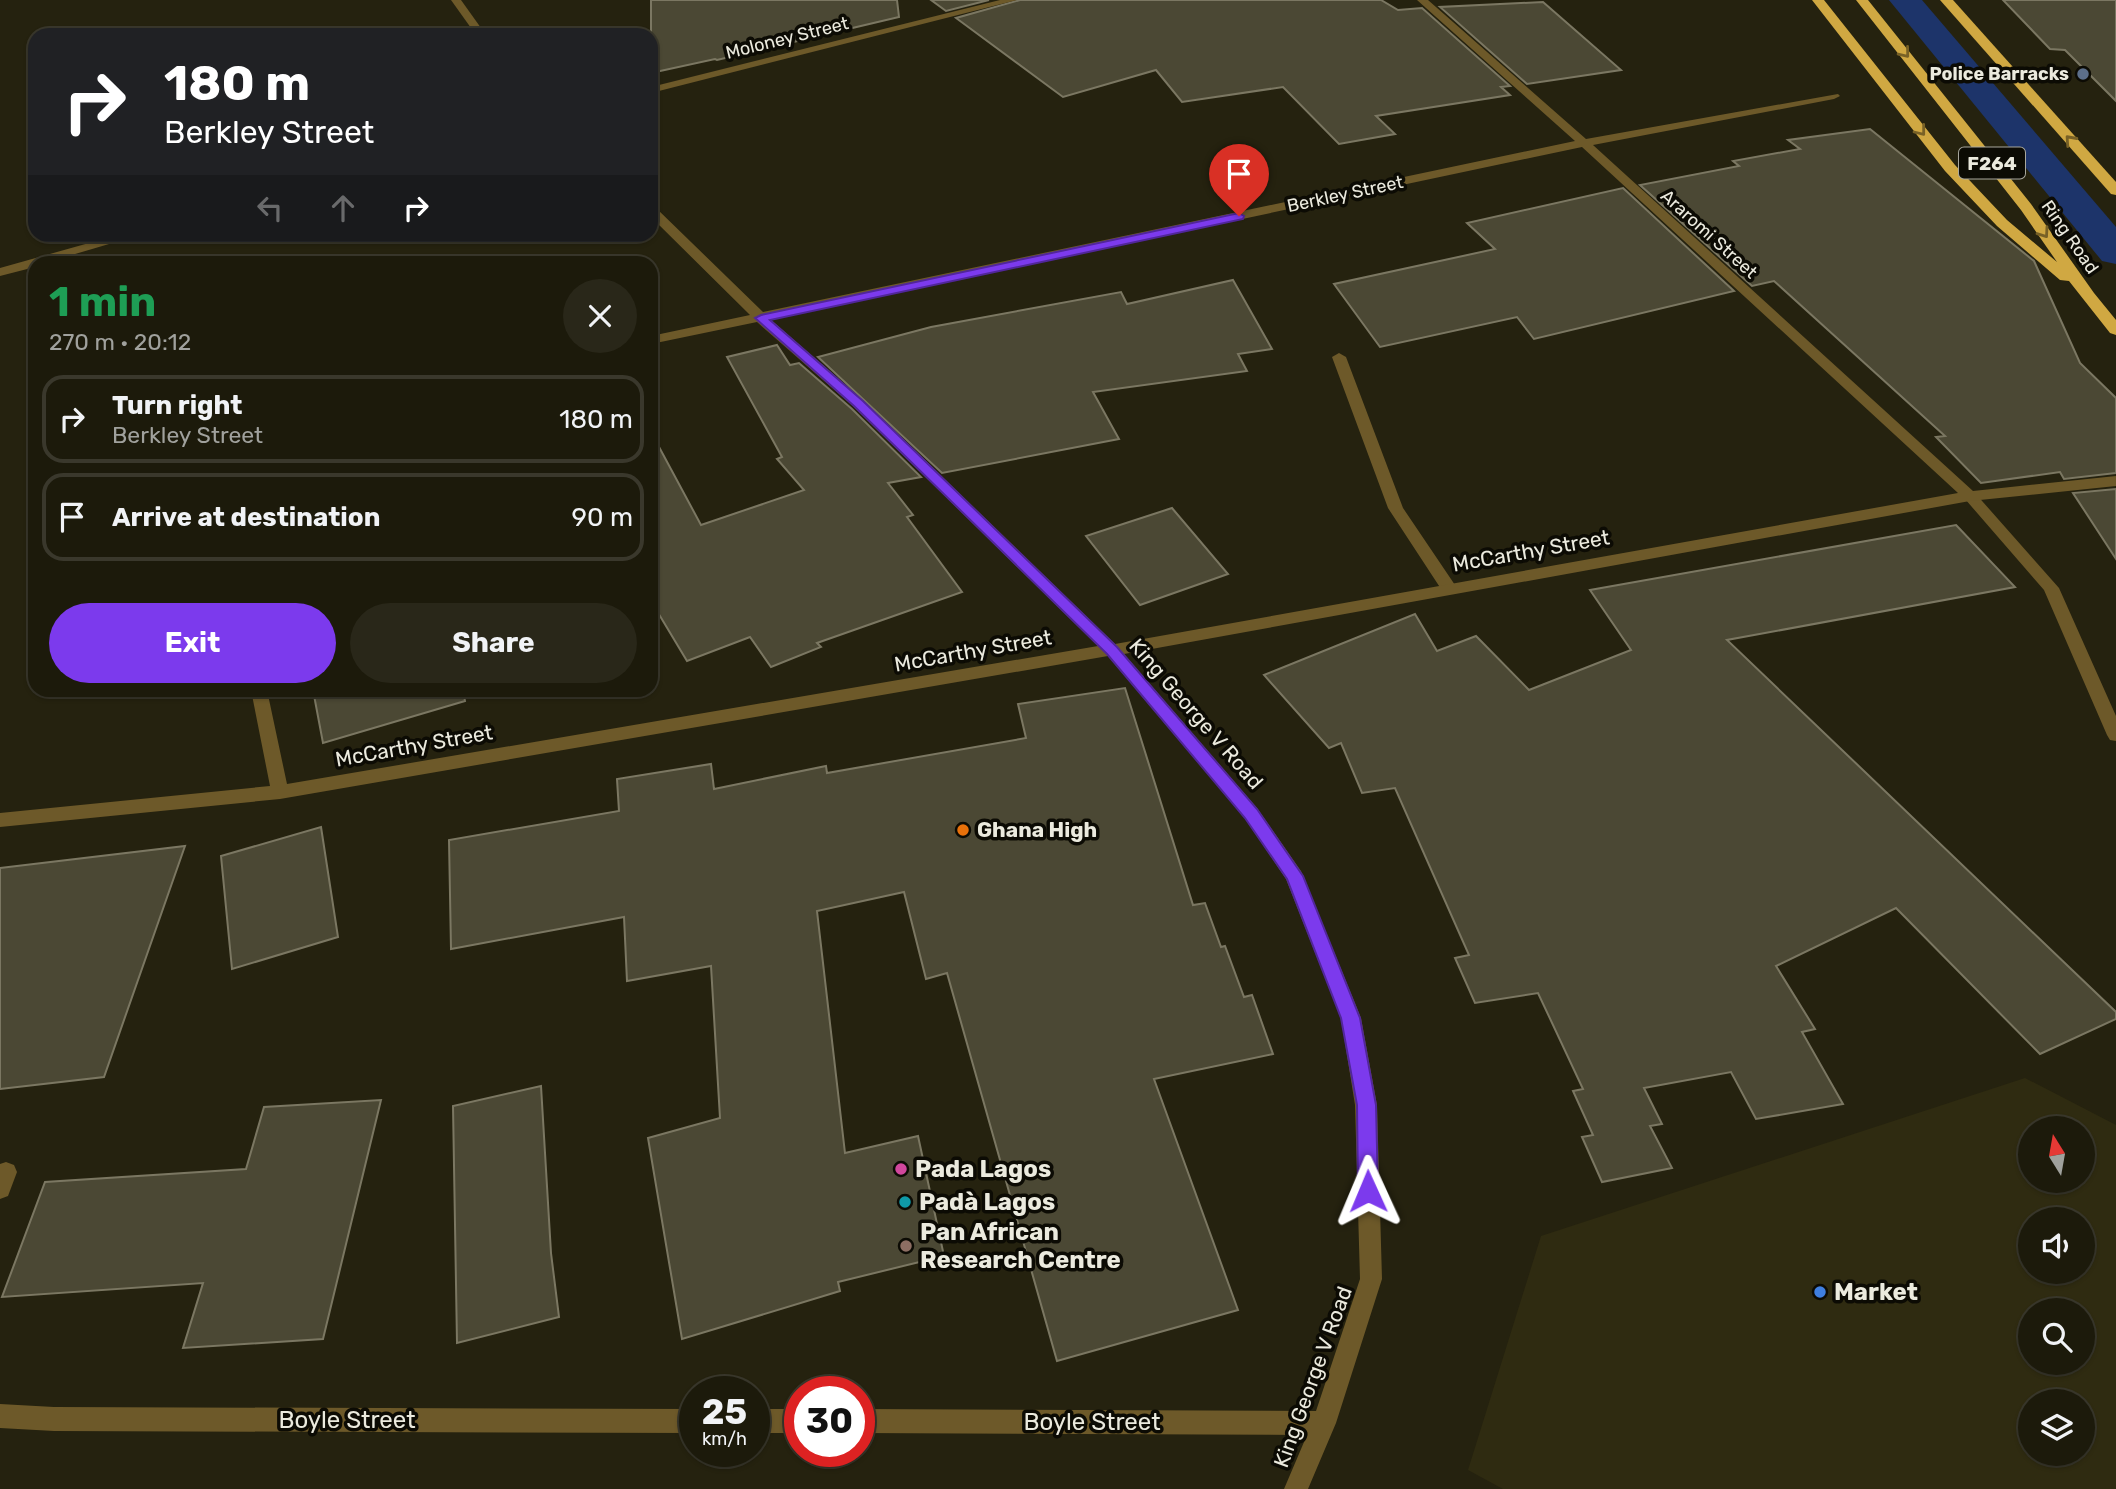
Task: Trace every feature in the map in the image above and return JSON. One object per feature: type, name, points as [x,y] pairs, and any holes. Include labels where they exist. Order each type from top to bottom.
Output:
[{"type":"highway","points":[[1818,0],[1950,168],[2002,223],[2088,296]]},
{"type":"highway","name":"Ring Road","points":[[1862,0],[2026,207],[2088,296],[2116,330]]},
{"type":"highway","points":[[1946,0],[2116,191]]},
{"type":"street","points":[[456,0],[476,28]]},
{"type":"street","name":"Moloney Street","points":[[658,88],[1012,0]]},
{"type":"street","name":"Araromi Street","points":[[1422,0],[1584,143],[1970,496],[2050,588],[2116,735]]},
{"type":"street","name":"Berkley Street","points":[[658,339],[1584,143],[1834,96]]},
{"type":"street","name":"King George V Road","points":[[658,216],[761,318],[859,404],[1112,650],[1251,813],[1294,876],[1350,1018],[1366,1105],[1371,1279],[1324,1423],[1296,1489]]},
{"type":"street","points":[[59,256],[108,242]]},
{"type":"street","points":[[0,272],[28,265]]},
{"type":"street","points":[[1339,357],[1396,508],[1449,588]]},
{"type":"street","name":"McCarthy Street","points":[[0,820],[280,792],[1112,650],[1970,496],[2116,481]]},
{"type":"street","points":[[260,697],[280,792]]},
{"type":"street","name":"Boyle Street","points":[[0,1416],[54,1419],[679,1421]]},
{"type":"street","name":"Boyle Street","points":[[875,1421],[1324,1423]]},
{"type":"shaded area","name":"Market","points":[[2025,1078],[2116,1125],[2116,1489],[1503,1489],[1468,1470],[1541,1236]]},
{"type":"building","points":[[651,0],[897,0],[899,17],[658,71],[658,28],[651,28]]},
{"type":"building","points":[[931,0],[989,0],[946,11]]},
{"type":"building","points":[[1020,0],[1381,0],[1398,10],[1422,8],[1510,86],[1501,87],[1510,95],[1376,116],[1395,134],[1339,144],[1283,87],[1182,102],[1156,70],[1063,97],[956,18]]},
{"type":"building","points":[[2003,0],[2116,0],[2116,101],[2065,50],[2050,49]]},
{"type":"building","points":[[1543,2],[1621,70],[1527,84],[1440,7]]},
{"type":"building","points":[[1870,129],[2034,261],[2080,363],[2116,398],[2116,473],[2064,479],[2060,472],[1981,483],[1936,437],[1945,436],[1774,281],[1752,286],[1640,185],[1739,166],[1733,161],[1800,149],[1788,140]]},
{"type":"building","points":[[1623,188],[1734,291],[1534,339],[1517,317],[1380,347],[1334,284],[1495,249],[1467,223]]},
{"type":"building","points":[[1233,280],[1272,349],[1238,354],[1247,371],[1093,392],[1119,439],[942,473],[818,357],[931,327],[1121,292],[1127,304]]},
{"type":"building","points":[[777,345],[790,365],[799,363],[852,409],[921,477],[888,483],[913,515],[907,517],[962,592],[817,643],[821,647],[771,667],[750,637],[687,661],[658,613],[658,445],[701,525],[804,490],[777,459],[782,457],[727,357]]},
{"type":"building","points":[[2116,489],[2116,559],[2073,493]]},
{"type":"building","points":[[1172,508],[1228,574],[1140,605],[1086,536]]},
{"type":"building","points":[[1956,525],[2015,587],[1727,640],[2116,1012],[2116,1019],[2040,1054],[1896,908],[1776,966],[1815,1029],[1802,1032],[1843,1104],[1756,1119],[1731,1072],[1644,1088],[1662,1124],[1650,1126],[1672,1168],[1602,1182],[1582,1137],[1593,1135],[1573,1091],[1583,1089],[1538,993],[1475,1003],[1455,958],[1469,955],[1395,788],[1362,793],[1341,743],[1329,748],[1264,675],[1415,614],[1437,651],[1476,636],[1529,690],[1631,650],[1590,590]]},
{"type":"building","points":[[1125,688],[1193,905],[1205,903],[1244,997],[1252,995],[1273,1054],[1154,1079],[1238,1310],[1057,1361],[947,973],[926,979],[904,892],[817,911],[845,1153],[918,1136],[944,1256],[838,1282],[840,1291],[682,1339],[648,1138],[720,1118],[711,966],[627,981],[624,917],[451,949],[449,840],[619,811],[617,779],[711,764],[714,789],[826,766],[827,773],[1026,738],[1018,704]]},
{"type":"building","points":[[314,697],[464,697],[465,701],[323,743]]},
{"type":"building","points":[[321,827],[338,937],[232,969],[221,856]]},
{"type":"building","points":[[185,846],[104,1077],[0,1089],[0,868]]},
{"type":"building","points":[[541,1086],[551,1253],[559,1317],[457,1343],[453,1106]]},
{"type":"building","points":[[381,1100],[323,1339],[183,1348],[203,1283],[2,1297],[45,1182],[246,1169],[264,1107]]},
{"type":"waterway","points":[[1905,0],[2116,252]]},
{"type":"place","name":"Police Barracks","points":[[2083,74]]},
{"type":"place","name":"Ghana High","points":[[963,830]]},
{"type":"place","name":"Pada Lagos","points":[[901,1169]]},
{"type":"place","name":"Padà Lagos","points":[[905,1202]]},
{"type":"place","name":"Pan African Research Centre","points":[[906,1246]]},
{"type":"place","name":"Market","points":[[1820,1292]]},
{"type":"route","points":[[1239,216],[761,318],[859,404],[1112,650],[1251,813],[1294,876],[1350,1018],[1366,1105],[1368,1191]]}]
